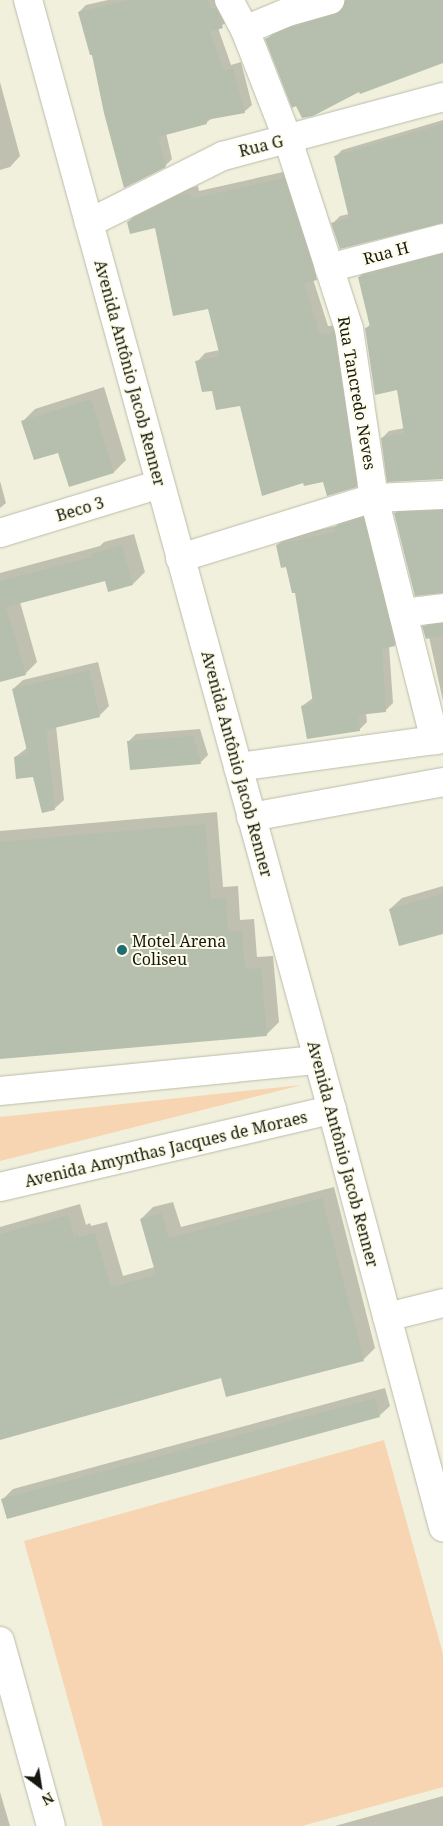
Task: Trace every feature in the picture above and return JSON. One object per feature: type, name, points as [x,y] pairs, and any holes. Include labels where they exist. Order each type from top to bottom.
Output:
[{"type":"street","name":"Avenida Antônio Jacob Renner","points":[[28,0],[332,1110],[443,1528]]},
{"type":"street","name":"Rua Tancredo Neves","points":[[229,0],[245,30],[288,140],[349,329],[374,498],[403,613],[439,739]]},
{"type":"street","points":[[245,30],[288,12],[330,0]]},
{"type":"street","name":"Rua G","points":[[89,223],[224,156],[443,96]]},
{"type":"street","name":"Rua H","points":[[329,268],[443,238]]},
{"type":"street","name":"Beco 3","points":[[0,533],[160,484]]},
{"type":"street","points":[[180,558],[374,498],[443,495]]},
{"type":"street","points":[[403,613],[443,608]]},
{"type":"street","points":[[238,768],[439,739]]},
{"type":"street","points":[[251,817],[443,782]]},
{"type":"street","points":[[0,1091],[318,1060]]},
{"type":"street","name":"Avenida Amynthas Jacques de Moraes","points":[[0,1188],[332,1110]]},
{"type":"street","points":[[387,1317],[443,1303]]},
{"type":"street","points":[[0,1641],[6,1684],[51,1826]]},
{"type":"shaded area","points":[[302,1085],[0,1161],[0,1117]]},
{"type":"shaded area","points":[[384,1440],[443,1654],[443,1787],[302,1826],[103,1826],[24,1541]]},
{"type":"building","points":[[129,0],[208,0],[210,9],[216,8],[223,28],[210,32],[224,71],[233,68],[245,113],[206,120],[207,124],[158,137],[166,167],[124,188],[104,113],[92,55],[90,55],[78,12]]},
{"type":"building","points":[[345,0],[443,0],[443,63],[360,94],[359,92],[313,116],[302,118],[296,106],[292,108],[265,39],[293,27],[335,15],[342,10]]},
{"type":"building","points":[[443,124],[443,223],[340,249],[331,223],[349,218],[334,156]]},
{"type":"building","points":[[284,178],[317,280],[304,283],[320,334],[334,333],[357,487],[327,496],[323,482],[304,486],[303,483],[262,496],[240,406],[216,410],[212,391],[202,392],[195,361],[220,356],[208,309],[173,316],[155,228],[130,234],[127,222],[176,197],[190,194],[191,199]]},
{"type":"building","points":[[443,254],[443,479],[387,482],[381,438],[404,433],[397,390],[375,395],[365,328],[370,327],[358,277]]},
{"type":"building","points":[[91,399],[114,473],[69,487],[58,453],[34,460],[21,421]]},
{"type":"building","points":[[443,511],[443,593],[415,596],[394,513]]},
{"type":"building","points":[[363,518],[395,646],[382,649],[386,712],[358,715],[360,731],[307,739],[301,706],[313,703],[308,671],[295,593],[292,593],[286,567],[281,568],[276,545],[335,532],[334,527]]},
{"type":"building","points":[[122,545],[133,585],[108,592],[105,581],[6,607],[26,675],[0,682],[0,581],[92,557],[91,554]]},
{"type":"building","points":[[443,624],[443,635],[426,639],[422,626]]},
{"type":"building","points":[[89,670],[100,717],[46,730],[55,810],[42,813],[33,777],[16,779],[14,757],[28,755],[12,689]]},
{"type":"building","points":[[193,736],[201,764],[130,770],[127,741]]},
{"type":"building","name":"Motel Arena Coliseu","points":[[205,824],[211,899],[226,898],[228,932],[242,930],[245,969],[261,968],[267,1036],[0,1059],[0,842]]},
{"type":"building","points":[[443,894],[443,934],[399,946],[389,909]]},
{"type":"building","points":[[322,1198],[364,1361],[226,1397],[221,1378],[0,1440],[0,1234],[68,1215],[74,1236],[79,1235],[79,1237],[95,1233],[111,1287],[156,1275],[140,1219],[162,1213],[169,1238]]},
{"type":"building","points":[[375,1398],[380,1417],[7,1519],[1,1499]]},
{"type":"place","name":"Motel Arena Coliseu","points":[[122,950]]}]
